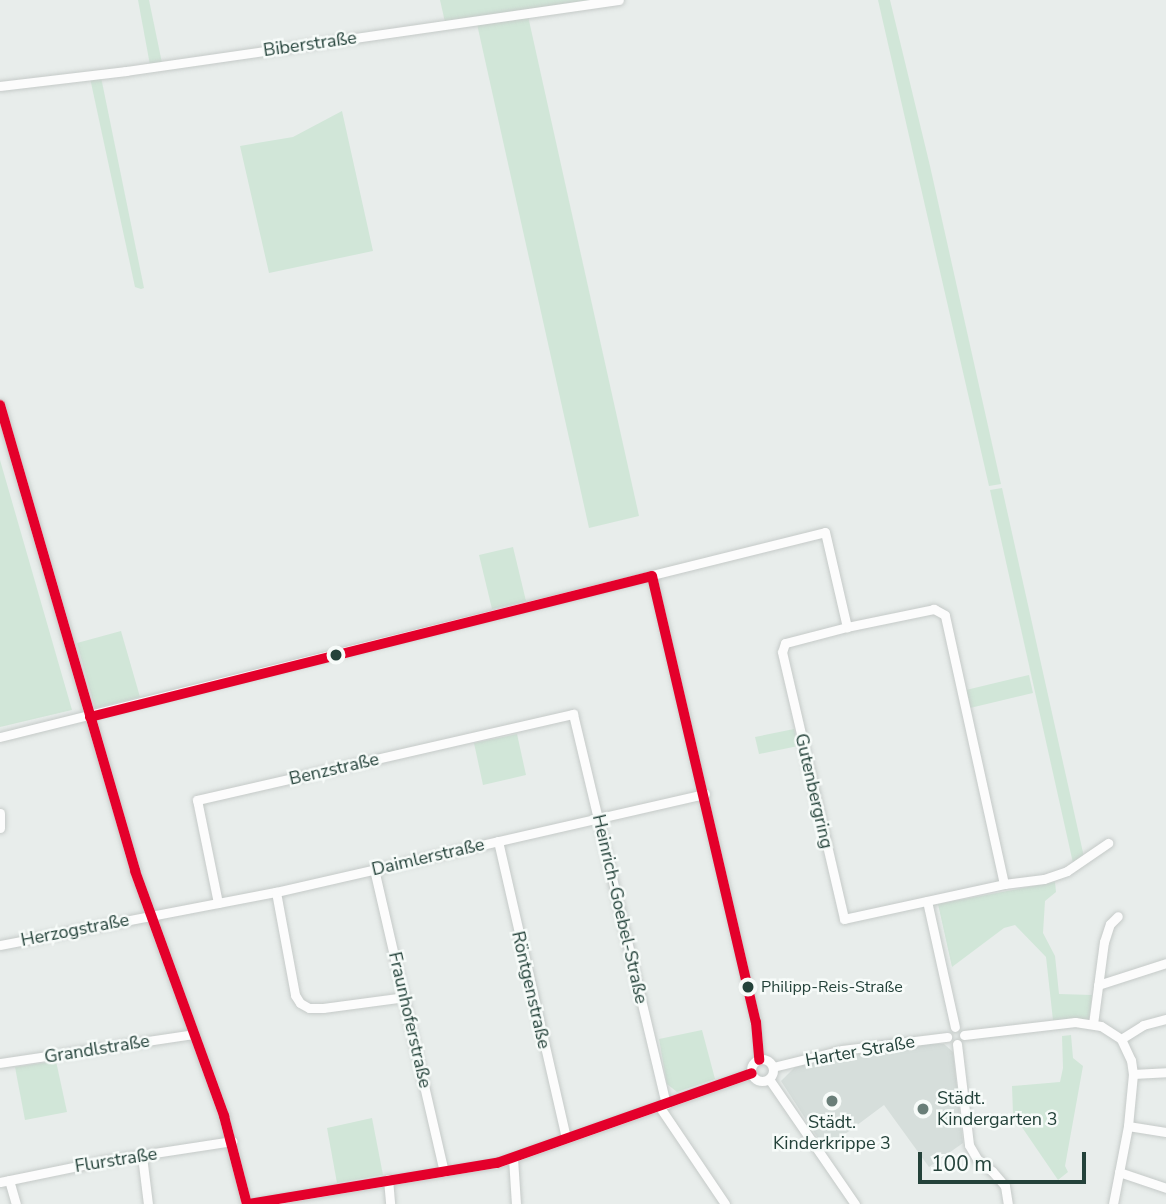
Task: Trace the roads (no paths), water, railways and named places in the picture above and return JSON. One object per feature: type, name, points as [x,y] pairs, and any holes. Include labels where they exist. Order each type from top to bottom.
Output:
[{"type":"street","name":"Biberstraße","points":[[0,86],[126,71],[619,0]]},
{"type":"street","points":[[0,405],[150,915],[232,1141],[247,1204],[513,1158],[752,1073]]},
{"type":"street","points":[[0,737],[90,717],[825,532],[847,627]]},
{"type":"street","points":[[652,576],[705,794],[756,1022],[759,1060]]},
{"type":"street","name":"Gutenbergring","points":[[1004,884],[945,615],[934,609],[785,643],[782,652],[844,919],[1004,884],[1044,879],[1067,871],[1108,843]]},
{"type":"street","name":"Heinrich-Goebel-Straße","points":[[573,714],[599,817],[663,1105]]},
{"type":"street","name":"Benzstraße","points":[[218,903],[197,800],[573,714]]},
{"type":"street","name":"Daimlerstraße","points":[[150,915],[276,892],[705,794]]},
{"type":"street","points":[[0,813],[0,828]]},
{"type":"street","name":"Röntgenstraße","points":[[499,841],[566,1138]]},
{"type":"street","name":"Fraunhoferstraße","points":[[374,869],[444,1171]]},
{"type":"street","points":[[276,892],[295,995],[300,1003],[309,1008],[323,1008],[405,997]]},
{"type":"street","points":[[927,901],[955,1027]]},
{"type":"street","name":"Herzogstraße","points":[[0,945],[150,915]]},
{"type":"street","points":[[1093,1024],[1107,931],[1118,916]]},
{"type":"street","points":[[1098,985],[1166,963]]},
{"type":"street","points":[[1121,1039],[1143,1025],[1166,1019]]},
{"type":"street","points":[[1008,1204],[1004,1186],[992,1171],[977,1159],[969,1145],[957,1044],[964,1035],[1075,1022],[1093,1024],[1121,1039],[1131,1060],[1133,1074],[1128,1126],[1113,1204]]},
{"type":"street","points":[[955,1027],[961,1029],[964,1035]]},
{"type":"street","points":[[955,1027],[947,1037],[950,1043],[957,1044]]},
{"type":"street","name":"Grandlstraße","points":[[0,1063],[194,1034]]},
{"type":"street","name":"Harter Straße","points":[[773,1067],[842,1050],[947,1037]]},
{"type":"street","points":[[759,1060],[767,1060],[773,1067],[769,1079],[761,1081],[752,1073],[752,1065],[759,1060]]},
{"type":"street","points":[[1133,1074],[1166,1072]]},
{"type":"street","points":[[769,1079],[855,1204]]},
{"type":"street","points":[[663,1105],[725,1204]]},
{"type":"street","points":[[1128,1126],[1166,1132]]},
{"type":"street","name":"Flurstraße","points":[[5,1181],[232,1141]]},
{"type":"street","points":[[142,1156],[148,1204]]},
{"type":"street","points":[[513,1158],[516,1204]]},
{"type":"street","points":[[1119,1172],[1166,1188]]},
{"type":"street","points":[[388,1180],[390,1204]]},
{"type":"street","points":[[5,1181],[16,1204]]},
{"type":"place","name":"Philipp-Reis-Straße","points":[[748,987]]},
{"type":"place","name":"Städt. Kinderkrippe 3","points":[[832,1101]]},
{"type":"place","name":"Städt. Kindergarten 3","points":[[923,1109]]}]
